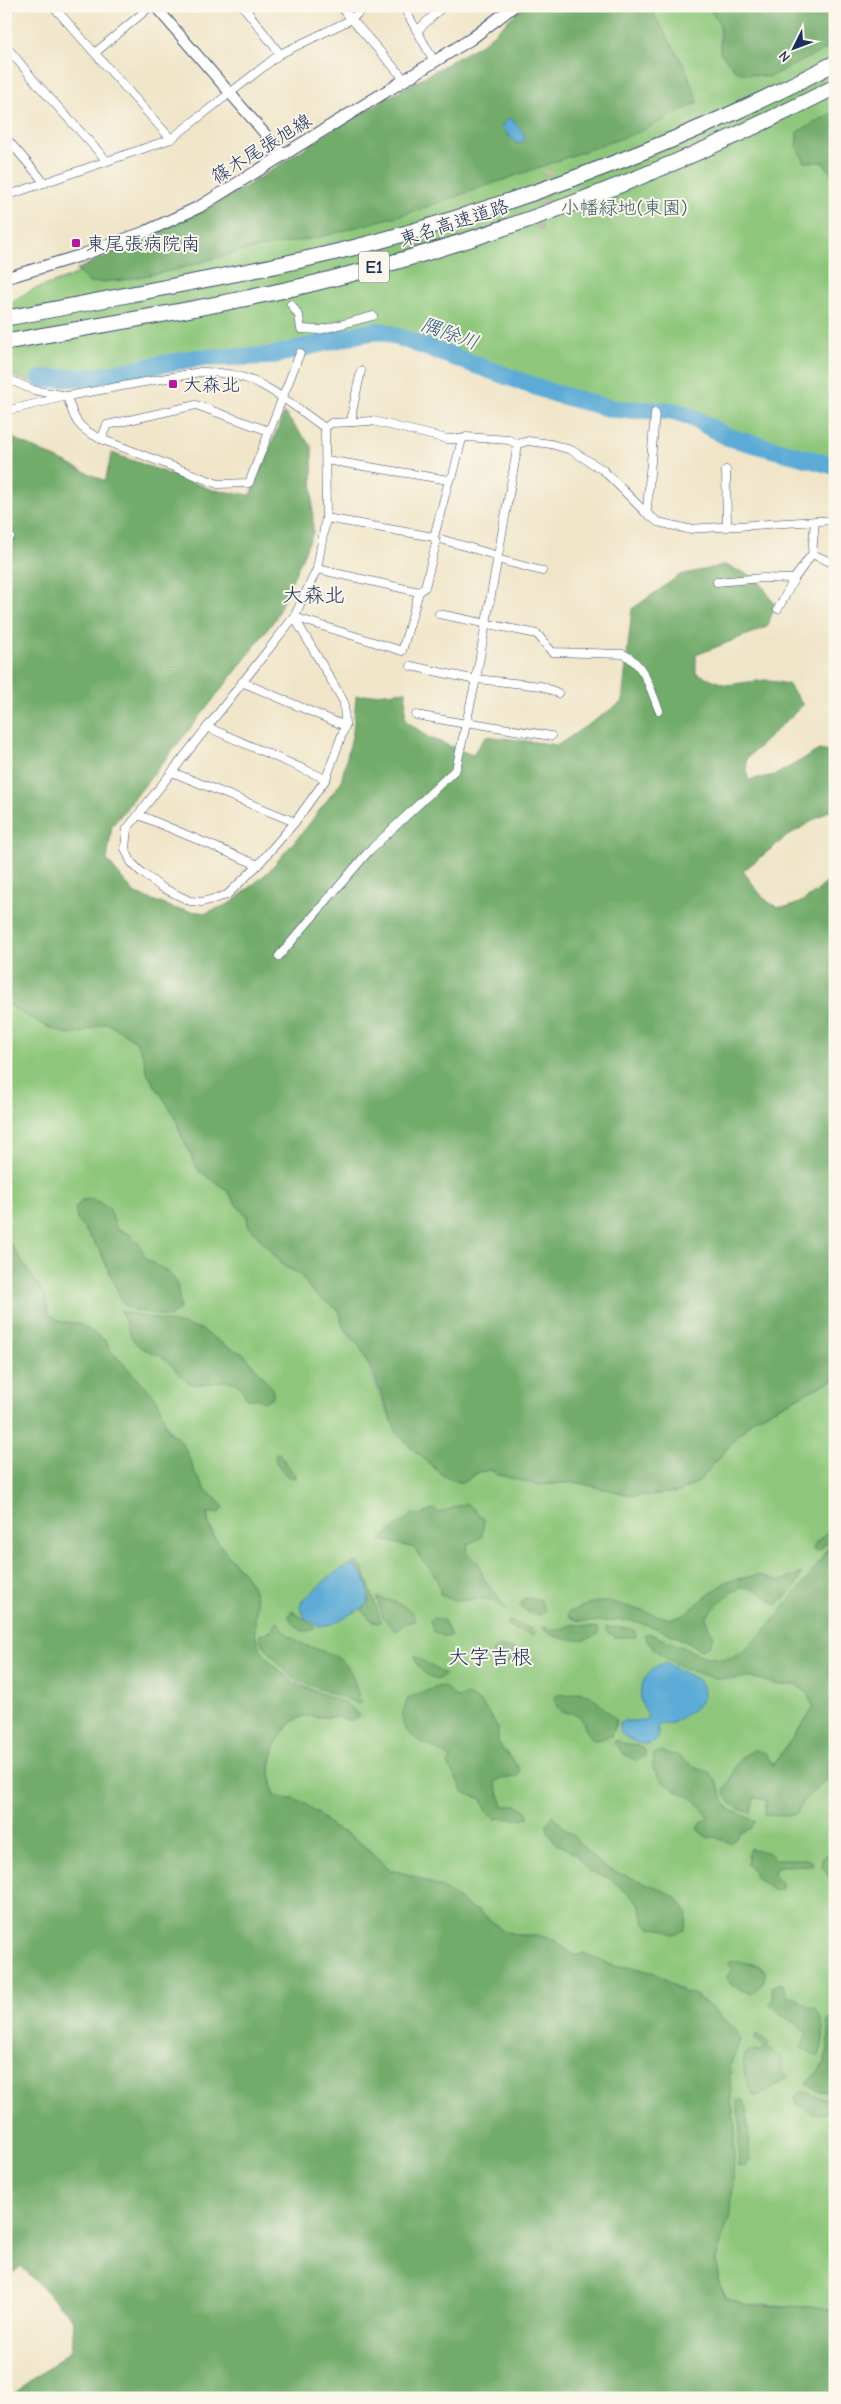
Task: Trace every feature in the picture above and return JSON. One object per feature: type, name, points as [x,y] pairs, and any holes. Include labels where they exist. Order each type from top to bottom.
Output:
[{"type":"highway","name":"東名高速道路","points":[[8,318],[228,275],[378,241],[576,177],[714,121],[835,63]]},
{"type":"highway","name":"東名高速道路","points":[[8,342],[225,303],[309,284],[410,257],[606,192],[724,141],[835,87]]},
{"type":"main road","name":"篠木尾張旭線","points":[[6,278],[79,256],[167,222],[199,207],[471,39],[514,6]]},
{"type":"street","points":[[6,41],[9,6]]},
{"type":"street","points":[[53,6],[96,52],[170,139]]},
{"type":"street","points":[[96,52],[153,6],[284,156]]},
{"type":"street","points":[[244,6],[280,54]]},
{"type":"street","points":[[340,6],[405,80]]},
{"type":"street","points":[[6,196],[79,169],[107,162],[170,139],[230,95],[280,54],[352,19],[366,6]]},
{"type":"street","points":[[403,6],[434,61]]},
{"type":"street","points":[[416,31],[438,10],[436,6]]},
{"type":"street","points":[[6,46],[107,162]]},
{"type":"street","points":[[6,138],[45,183]]},
{"type":"street","points":[[291,304],[299,316],[301,328],[320,330],[373,316]]},
{"type":"street","points":[[67,396],[74,420],[86,432],[218,484],[250,484],[300,353]]},
{"type":"street","points":[[6,411],[67,396],[200,372],[222,371],[239,374],[260,383],[325,428]]},
{"type":"street","points":[[352,422],[352,412],[362,371]]},
{"type":"street","points":[[6,378],[33,390],[67,396]]},
{"type":"street","points":[[101,439],[107,425],[196,404],[269,431]]},
{"type":"street","points":[[645,512],[647,509],[655,413]]},
{"type":"street","points":[[325,428],[331,423],[373,421],[447,439],[462,439],[466,437],[509,440],[518,444],[528,441],[551,444],[571,450],[603,470],[645,512],[658,522],[677,528],[727,527],[835,520]]},
{"type":"street","points":[[294,617],[344,702],[345,726],[326,779],[295,822],[258,866],[227,895],[202,902],[190,901],[161,887],[131,862],[124,848],[127,829],[294,617],[317,569],[326,518],[325,428]]},
{"type":"street","points":[[6,430],[6,442]]},
{"type":"street","points":[[294,617],[402,651],[419,592],[425,587],[436,543],[434,537],[462,439]]},
{"type":"street","points":[[279,956],[369,852],[456,768],[476,679],[518,444]]},
{"type":"street","points":[[326,460],[449,480]]},
{"type":"street","points":[[726,470],[727,527]]},
{"type":"street","points":[[326,518],[434,537]]},
{"type":"street","points":[[778,609],[794,579],[812,554],[815,521]]},
{"type":"street","points":[[444,540],[542,571]]},
{"type":"street","points":[[812,554],[835,564]]},
{"type":"street","points":[[317,569],[419,592]]},
{"type":"street","points":[[717,582],[762,578],[794,579]]},
{"type":"street","points":[[439,614],[485,625],[537,634],[552,652],[624,654],[631,658],[642,670],[659,710]]},
{"type":"street","points":[[411,666],[476,679],[541,686],[558,693]]},
{"type":"street","points":[[242,682],[345,726]]},
{"type":"street","points":[[416,715],[551,736]]},
{"type":"street","points":[[207,727],[326,779]]},
{"type":"street","points":[[172,772],[295,822]]},
{"type":"street","points":[[138,815],[258,866]]},
{"type":"green space","points":[[524,6],[649,6],[685,67],[698,102],[642,131],[412,212],[320,237],[237,252],[175,270],[124,280],[89,283],[76,270],[208,208],[255,181],[335,128],[483,43]]},
{"type":"green space","name":"小幡緑地(東園)","points":[[531,6],[835,6],[835,466],[724,432],[668,402],[652,411],[632,415],[592,408],[539,392],[367,328],[251,355],[184,357],[93,374],[41,377],[28,382],[11,375],[6,339],[6,304],[32,290],[67,278],[169,232],[478,51]]},
{"type":"green space","points":[[708,6],[835,6],[835,45],[769,77],[737,72],[720,53],[720,25]]},
{"type":"green space","points":[[835,112],[835,175],[830,173],[823,162],[805,162],[797,148],[797,132]]},
{"type":"green space","points":[[284,413],[312,447],[313,533],[275,619],[236,671],[112,826],[107,860],[134,893],[176,909],[206,913],[231,903],[268,872],[306,828],[341,782],[353,732],[356,696],[406,691],[405,720],[428,737],[472,755],[486,736],[558,745],[622,702],[632,609],[680,575],[725,565],[757,578],[775,605],[767,627],[696,655],[696,673],[726,685],[765,680],[788,684],[803,705],[746,759],[748,780],[775,775],[819,750],[835,753],[835,807],[786,837],[743,871],[765,899],[774,905],[783,907],[802,901],[835,875],[835,1379],[753,1419],[698,1482],[680,1492],[635,1496],[575,1482],[539,1485],[499,1475],[491,1470],[479,1472],[462,1483],[445,1477],[397,1433],[372,1370],[360,1347],[343,1327],[339,1310],[314,1294],[300,1274],[284,1266],[248,1225],[247,1216],[235,1203],[227,1190],[199,1171],[181,1135],[175,1116],[148,1075],[143,1055],[135,1040],[107,1023],[81,1033],[63,1033],[42,1024],[6,1003],[6,435],[105,481],[112,453],[213,490],[251,495]]},
{"type":"green space","points":[[6,1003],[48,1027],[80,1033],[92,1026],[107,1023],[135,1040],[143,1055],[148,1075],[175,1116],[181,1135],[199,1171],[227,1190],[235,1203],[247,1216],[248,1225],[284,1266],[300,1274],[307,1284],[339,1310],[350,1337],[360,1346],[389,1415],[407,1444],[445,1477],[462,1483],[479,1472],[491,1470],[499,1475],[539,1485],[575,1482],[635,1496],[680,1492],[698,1482],[753,1419],[835,1379],[835,2310],[762,2304],[748,2305],[727,2298],[719,2284],[716,2259],[731,2211],[735,2122],[731,2103],[730,2066],[733,2057],[716,2013],[700,1998],[693,1994],[685,1993],[668,1980],[636,1968],[610,1965],[584,1953],[575,1956],[554,1940],[517,1935],[502,1930],[479,1911],[472,1909],[442,1888],[413,1876],[391,1870],[345,1832],[339,1832],[332,1827],[318,1813],[281,1797],[274,1797],[270,1770],[275,1744],[281,1734],[297,1718],[309,1715],[339,1717],[342,1702],[316,1692],[290,1678],[268,1659],[260,1648],[255,1634],[256,1604],[252,1586],[219,1543],[209,1524],[207,1513],[223,1506],[205,1489],[196,1476],[191,1462],[166,1425],[156,1399],[110,1350],[106,1341],[78,1323],[62,1322],[49,1314],[45,1296],[6,1237]]},
{"type":"green space","points":[[93,1199],[110,1209],[116,1228],[135,1238],[145,1258],[173,1277],[178,1288],[180,1309],[169,1317],[133,1310],[124,1305],[100,1251],[77,1219],[75,1208],[82,1200]]},
{"type":"green space","points":[[6,1237],[45,1296],[49,1314],[62,1322],[78,1323],[106,1341],[110,1350],[157,1399],[170,1433],[177,1436],[186,1450],[196,1476],[205,1489],[224,1507],[219,1513],[207,1513],[209,1524],[218,1543],[252,1586],[256,1602],[256,1638],[267,1659],[298,1685],[336,1699],[353,1709],[360,1716],[357,1719],[350,1720],[333,1716],[303,1716],[287,1727],[278,1740],[272,1755],[270,1773],[274,1797],[293,1799],[306,1804],[332,1827],[356,1839],[391,1870],[413,1876],[442,1888],[472,1909],[479,1911],[502,1930],[517,1935],[541,1936],[554,1940],[575,1956],[584,1953],[610,1965],[636,1968],[655,1973],[685,1993],[693,1994],[734,2027],[740,2040],[730,2066],[731,2103],[735,2122],[733,2184],[731,2211],[716,2259],[719,2284],[727,2298],[748,2305],[817,2307],[835,2310],[835,2398],[8,2398],[72,2350],[74,2320],[21,2266],[6,2279]]},
{"type":"green space","points":[[120,1311],[201,1329],[226,1346],[244,1354],[273,1389],[273,1397],[263,1402],[259,1399],[247,1399],[240,1387],[234,1382],[191,1383],[184,1379],[165,1359],[141,1347],[134,1341]]},
{"type":"green space","points":[[279,1453],[296,1477],[286,1475],[280,1469],[276,1462],[275,1454]]},
{"type":"green space","points":[[467,1503],[484,1519],[482,1537],[468,1544],[467,1551],[478,1563],[484,1579],[505,1606],[505,1610],[488,1599],[452,1600],[446,1598],[440,1594],[437,1579],[415,1548],[380,1540],[412,1514],[421,1515],[434,1509],[439,1513]]},
{"type":"green space","points":[[835,1526],[835,1535],[819,1551],[814,1551],[813,1548],[817,1541]]},
{"type":"green space","points":[[835,1541],[835,1782],[825,1780],[802,1802],[797,1813],[788,1816],[764,1815],[767,1800],[754,1798],[751,1813],[731,1803],[724,1791],[737,1763],[741,1758],[755,1750],[765,1753],[773,1765],[814,1708],[807,1693],[796,1684],[781,1685],[749,1678],[723,1679],[690,1670],[656,1651],[644,1635],[648,1633],[703,1656],[722,1659],[734,1657],[746,1650],[769,1625],[812,1573],[831,1543]]},
{"type":"green space","points":[[353,1562],[357,1562],[364,1571],[381,1621],[378,1623],[371,1620],[362,1610],[368,1600],[367,1588],[355,1566],[350,1565]]},
{"type":"green space","points":[[802,1573],[795,1587],[777,1605],[754,1589],[747,1587],[733,1591],[706,1617],[709,1628],[714,1636],[709,1646],[701,1650],[668,1633],[642,1623],[625,1620],[591,1622],[568,1616],[569,1612],[592,1603],[609,1601],[670,1619],[681,1616],[727,1581],[758,1575],[780,1581]]},
{"type":"green space","points":[[377,1598],[406,1607],[414,1615],[416,1621],[405,1623],[396,1632],[383,1618]]},
{"type":"green space","points":[[523,1599],[541,1600],[545,1612],[538,1615],[531,1614],[520,1606]]},
{"type":"green space","points":[[292,1611],[316,1627],[312,1630],[304,1631],[296,1627],[289,1615]]},
{"type":"green space","points":[[433,1618],[444,1620],[451,1636],[447,1637],[434,1632],[430,1621]]},
{"type":"green space","points":[[277,1621],[285,1632],[294,1639],[342,1661],[353,1676],[361,1701],[359,1704],[297,1680],[282,1668],[260,1640],[260,1634],[271,1631]]},
{"type":"green space","points":[[510,1621],[532,1629],[535,1633],[533,1636],[512,1628],[506,1624]]},
{"type":"green space","points":[[574,1624],[598,1628],[599,1633],[593,1637],[578,1640],[560,1638],[542,1627],[557,1630]]},
{"type":"green space","points":[[606,1627],[628,1628],[635,1631],[636,1637],[614,1637],[606,1631]]},
{"type":"green space","points":[[499,1646],[514,1649],[520,1653],[519,1657],[508,1663],[495,1661],[492,1652]]},
{"type":"green space","points":[[414,1656],[445,1674],[440,1679],[427,1675],[417,1665]]},
{"type":"green space","points":[[440,1686],[447,1689],[457,1698],[468,1695],[482,1704],[498,1728],[498,1742],[520,1769],[518,1777],[500,1779],[495,1782],[503,1806],[517,1805],[525,1809],[529,1818],[496,1819],[486,1810],[482,1799],[463,1792],[448,1764],[451,1758],[420,1741],[404,1728],[402,1716],[408,1698]]},
{"type":"green space","points":[[579,1692],[591,1696],[617,1720],[611,1736],[598,1740],[591,1738],[578,1715],[563,1713],[558,1709],[554,1698],[559,1694],[567,1695]]},
{"type":"green space","points":[[616,1740],[640,1747],[645,1751],[645,1756],[636,1761],[624,1754],[614,1743]]},
{"type":"green space","points":[[662,1751],[667,1754],[677,1755],[691,1765],[709,1772],[717,1781],[724,1801],[730,1810],[754,1820],[752,1828],[741,1833],[731,1843],[714,1837],[708,1838],[698,1830],[701,1822],[708,1818],[701,1806],[669,1786],[658,1776],[653,1768],[654,1754]]},
{"type":"green space","points":[[553,1816],[603,1866],[658,1888],[672,1896],[682,1905],[687,1916],[684,1930],[674,1935],[667,1930],[650,1928],[644,1922],[639,1903],[609,1878],[589,1872],[576,1855],[555,1842],[548,1832],[547,1823]]},
{"type":"green space","points":[[750,1848],[769,1853],[776,1859],[806,1859],[813,1862],[812,1865],[780,1866],[775,1869],[774,1875],[781,1883],[781,1889],[774,1891],[755,1877],[754,1872],[747,1864]]},
{"type":"green space","points":[[828,1854],[835,1854],[835,1886],[821,1864],[823,1858]]},
{"type":"green space","points":[[731,1960],[758,1965],[765,1971],[763,1982],[752,1994],[731,1985],[727,1977],[732,1969],[728,1964]]},
{"type":"green space","points":[[783,1984],[789,1997],[794,1996],[808,2006],[815,2008],[819,2014],[823,2026],[823,2038],[818,2057],[801,2048],[806,2035],[805,2030],[779,2013],[769,2003],[773,2000],[771,1987]]},
{"type":"green space","points":[[830,2019],[835,2021],[835,2088],[820,2092],[806,2084],[823,2064],[829,2039],[827,2021]]},
{"type":"green space","points":[[756,2034],[768,2042],[768,2049],[781,2057],[784,2063],[781,2071],[787,2078],[758,2096],[753,2095],[750,2090],[744,2065],[745,2054],[749,2051],[763,2052],[764,2046],[755,2038]]},
{"type":"green space","points":[[804,2092],[835,2102],[835,2114],[813,2113],[798,2105],[795,2097],[798,2093]]},
{"type":"green space","points":[[742,2099],[747,2108],[750,2160],[745,2166],[738,2167],[740,2123],[737,2102]]},
{"type":"water","points":[[509,118],[512,119],[525,136],[522,143],[516,143],[502,128],[502,125]]},
{"type":"water","points":[[350,1565],[360,1571],[366,1582],[369,1595],[366,1606],[332,1624],[319,1626],[305,1618],[300,1608],[301,1602],[334,1573]]},
{"type":"water","points":[[666,1663],[698,1680],[703,1688],[704,1697],[694,1709],[673,1723],[658,1724],[658,1737],[653,1742],[649,1744],[638,1743],[620,1732],[620,1724],[625,1721],[646,1721],[648,1714],[642,1705],[642,1684],[649,1672],[660,1664]]},
{"type":"waterway","name":"隅除川","points":[[41,379],[94,377],[195,358],[269,356],[364,333],[382,331],[556,394],[613,409],[673,411],[689,416],[728,437],[835,466]]},
{"type":"tunnel","points":[[542,232],[551,168]]},
{"type":"place","name":"東尾張病院南","points":[[76,243]]},
{"type":"place","name":"大森北","points":[[173,384]]},
{"type":"district","name":"大森北","points":[[314,595]]},
{"type":"district","name":"大字吉根","points":[[490,1657]]}]
